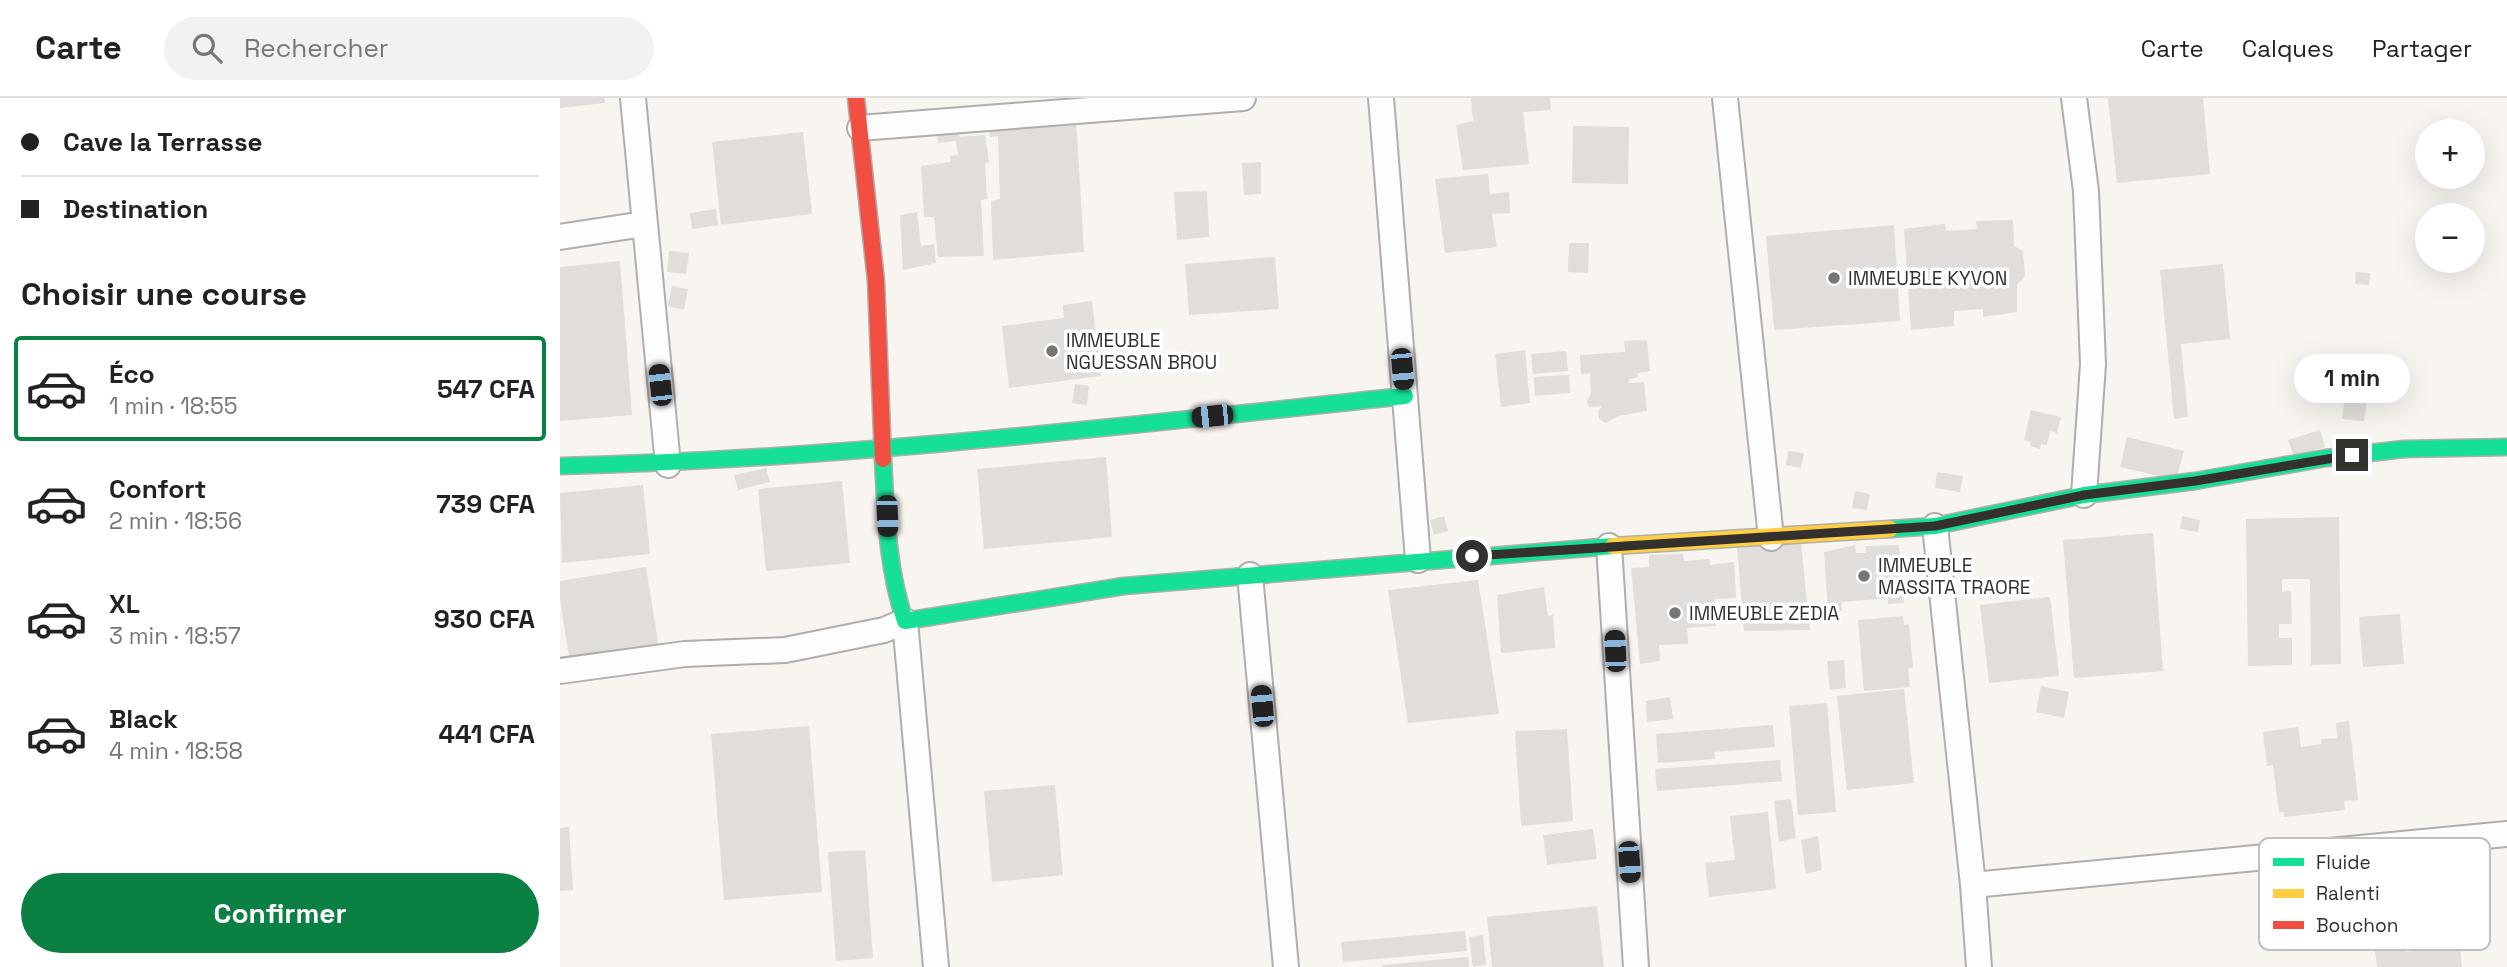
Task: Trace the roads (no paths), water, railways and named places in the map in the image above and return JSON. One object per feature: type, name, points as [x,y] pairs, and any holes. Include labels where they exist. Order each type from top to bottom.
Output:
[{"type":"street","points":[[633,98],[668,465]]},
{"type":"street","points":[[856,98],[876,281],[889,561],[895,592],[905,621],[936,967]]},
{"type":"street","points":[[860,128],[1243,98]]},
{"type":"street","points":[[1381,98],[1418,560]]},
{"type":"street","points":[[1725,98],[1771,538]]},
{"type":"street","points":[[2074,98],[2086,191],[2093,364],[2084,495]]},
{"type":"street","points":[[560,237],[644,225]]},
{"type":"street","points":[[560,466],[668,465],[882,450],[1405,396]]},
{"type":"street","points":[[560,671],[685,654],[785,650],[884,630],[905,621],[1124,586],[1418,560],[1935,526],[2084,495],[2195,481],[2326,458],[2391,451],[2507,447]]},
{"type":"street","points":[[1935,526],[1979,967]]},
{"type":"street","points":[[1609,546],[1636,967]]},
{"type":"street","points":[[1250,575],[1286,967]]},
{"type":"street","points":[[2466,838],[2507,834]]},
{"type":"street","points":[[1973,886],[2259,858]]},
{"type":"place","name":"IMMEUBLE KYVON","points":[[1834,278]]},
{"type":"place","name":"IMMEUBLE NGUESSAN BROU","points":[[1052,351]]},
{"type":"place","name":"IMMEUBLE MASSITA TRAORE","points":[[1864,576]]},
{"type":"place","name":"IMMEUBLE ZEDIA","points":[[1675,613]]}]
